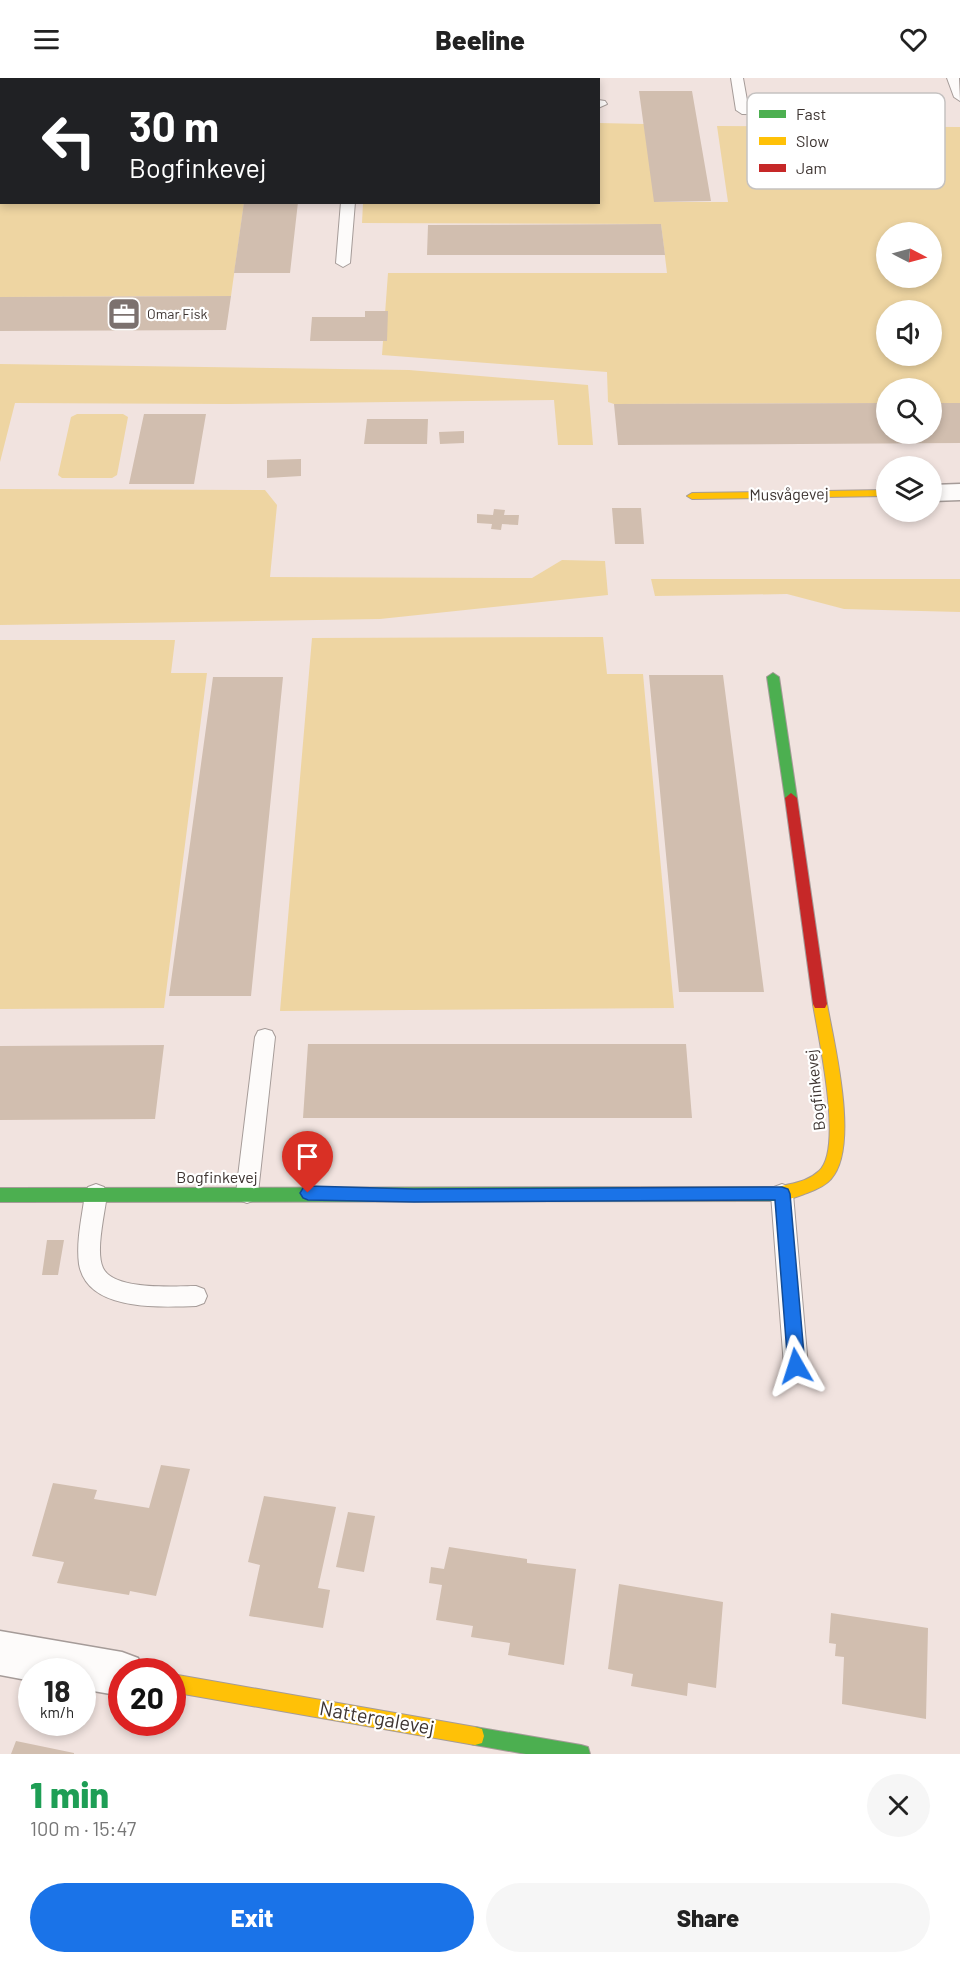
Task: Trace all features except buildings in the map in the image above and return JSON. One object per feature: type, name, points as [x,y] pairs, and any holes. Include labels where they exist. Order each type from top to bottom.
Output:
[{"type":"street","points":[[942,493],[960,492]]},
{"type":"street","name":"Musvågevej","points":[[692,496],[876,493]]},
{"type":"street","name":"Bogfinkevej","points":[[0,1195],[782,1194],[808,1186],[827,1173],[835,1149],[838,1125],[773,677]]},
{"type":"street","points":[[0,1653],[108,1672]]},
{"type":"street","name":"Nattergalevej","points":[[186,1685],[581,1754]]},
{"type":"lane","points":[[737,78],[742,110],[747,110]]},
{"type":"lane","points":[[953,78],[960,97]]},
{"type":"lane","points":[[344,262],[348,204]]},
{"type":"lane","points":[[247,1193],[265,1037]]},
{"type":"lane","points":[[96,1194],[92,1232],[92,1270],[103,1284],[119,1291],[144,1295],[196,1296]]},
{"type":"lane","points":[[782,1194],[796,1366]]},
{"type":"shaded area","points":[[600,123],[644,124],[655,202],[728,202],[717,126],[747,126],[747,189],[945,189],[945,127],[960,127],[960,403],[942,403],[942,378],[876,378],[876,403],[614,404],[608,402],[607,372],[382,355],[388,273],[667,273],[661,224],[362,223],[363,204],[600,204]]},
{"type":"shaded area","points":[[0,204],[244,204],[231,296],[0,297]]},
{"type":"shaded area","points":[[0,364],[409,370],[588,385],[593,445],[558,445],[554,400],[228,404],[15,403],[0,462]]},
{"type":"shaded area","points":[[77,414],[123,414],[128,417],[117,475],[112,478],[62,478],[58,475],[71,417]]},
{"type":"shaded area","points":[[0,489],[265,490],[277,505],[270,577],[532,578],[562,560],[605,561],[608,595],[380,619],[0,625]]},
{"type":"shaded area","points":[[651,579],[960,579],[960,612],[844,609],[787,594],[655,596]]},
{"type":"shaded area","points":[[603,637],[607,674],[643,674],[674,1008],[280,1011],[312,638]]},
{"type":"shaded area","points":[[0,640],[175,640],[171,673],[207,673],[164,1008],[0,1009]]},
{"type":"traffic: fast","points":[[773,677],[791,798]]},
{"type":"traffic: fast","points":[[0,1195],[777,1194]]},
{"type":"traffic: fast","points":[[475,1736],[581,1754]]},
{"type":"traffic: slow","points":[[692,496],[876,493]]},
{"type":"traffic: slow","points":[[777,1194],[796,1190],[823,1177],[834,1158],[836,1138],[834,1091],[820,1004]]},
{"type":"traffic: slow","points":[[186,1685],[475,1736]]},
{"type":"traffic: jam","points":[[791,798],[820,1004]]},
{"type":"place","name":"Omar Fisk","points":[[124,314]]},
{"type":"route","points":[[308,1193],[782,1194],[796,1366]]}]
